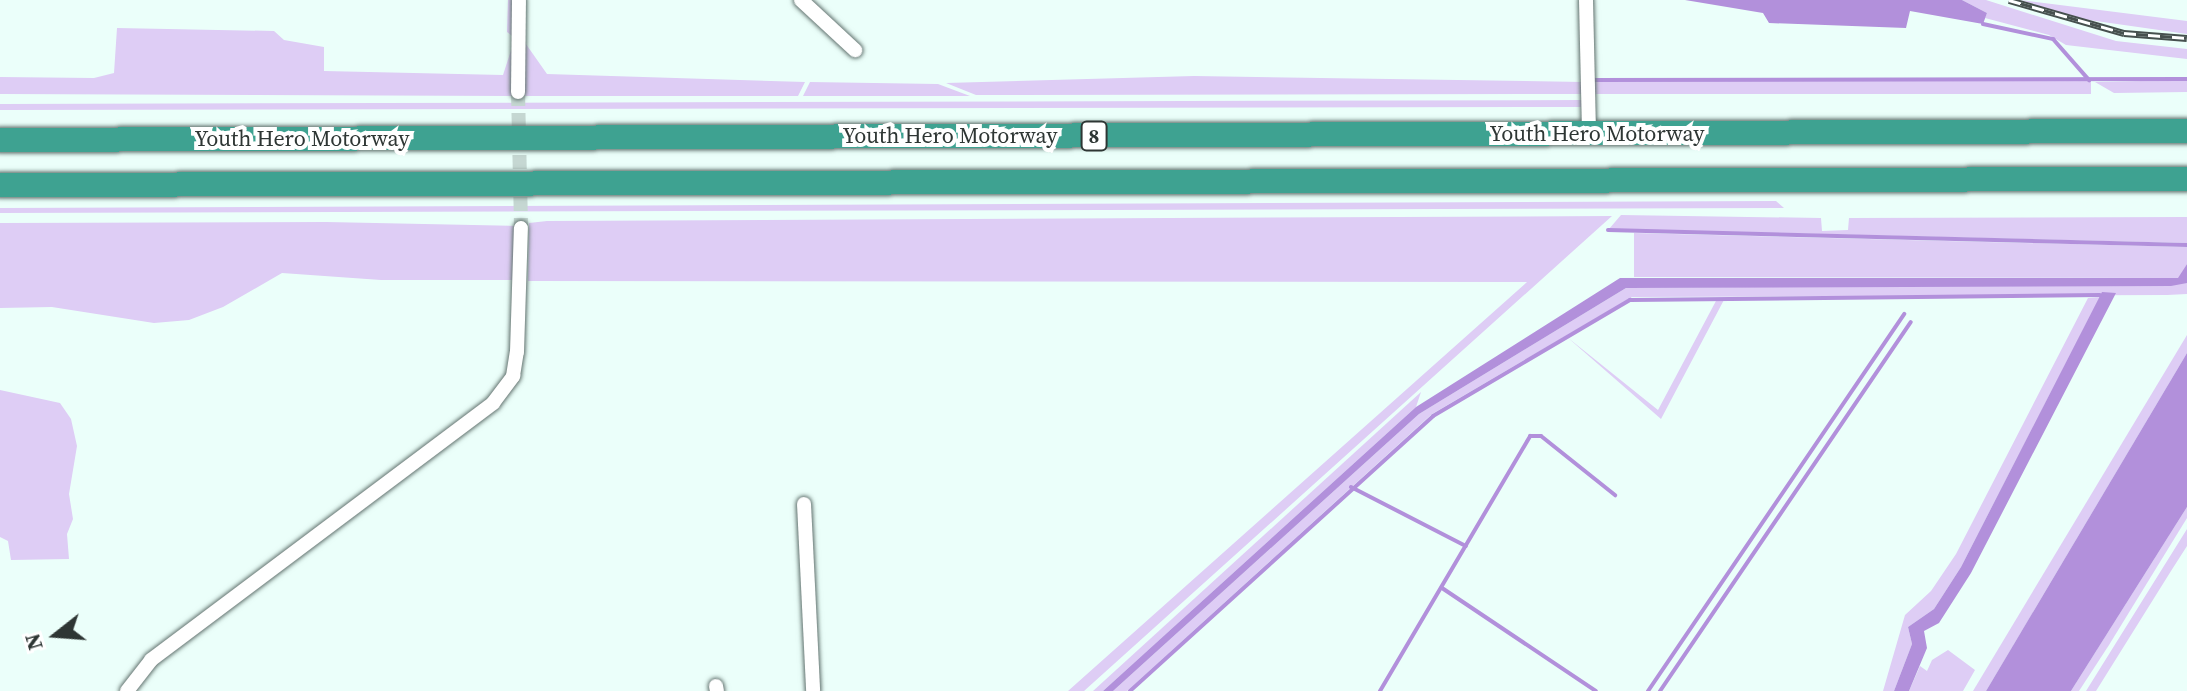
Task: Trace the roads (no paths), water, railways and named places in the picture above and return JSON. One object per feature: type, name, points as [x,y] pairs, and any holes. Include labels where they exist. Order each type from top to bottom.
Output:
[{"type":"highway","name":"Youth Hero Motorway","points":[[0,140],[2187,131]]},
{"type":"highway","name":"Youth Hero Motorway","points":[[0,185],[2187,179]]},
{"type":"street","points":[[518,92],[519,0]]},
{"type":"street","points":[[801,0],[855,50]]},
{"type":"street","points":[[1586,0],[1589,134]]},
{"type":"street","points":[[127,691],[151,660],[493,403],[513,376],[517,352],[521,228]]},
{"type":"street","points":[[804,504],[813,691]]},
{"type":"waterway","points":[[1983,24],[2053,39],[2089,80]]},
{"type":"waterway","points":[[1591,80],[2187,79]]},
{"type":"waterway","points":[[1608,230],[2187,245]]},
{"type":"waterway","points":[[1130,691],[1433,416],[1630,300],[2100,295]]},
{"type":"waterway","points":[[1648,691],[1904,314]]},
{"type":"waterway","points":[[1660,691],[1911,322]]},
{"type":"waterway","points":[[1380,691],[1530,436],[1541,436],[1615,495]]},
{"type":"waterway","points":[[1351,487],[1466,546]]},
{"type":"waterway","points":[[1442,588],[1596,691]]},
{"type":"tunnel","points":[[518,92],[521,228]]},
{"type":"railway","points":[[2009,0],[2124,33],[2187,38]]}]
